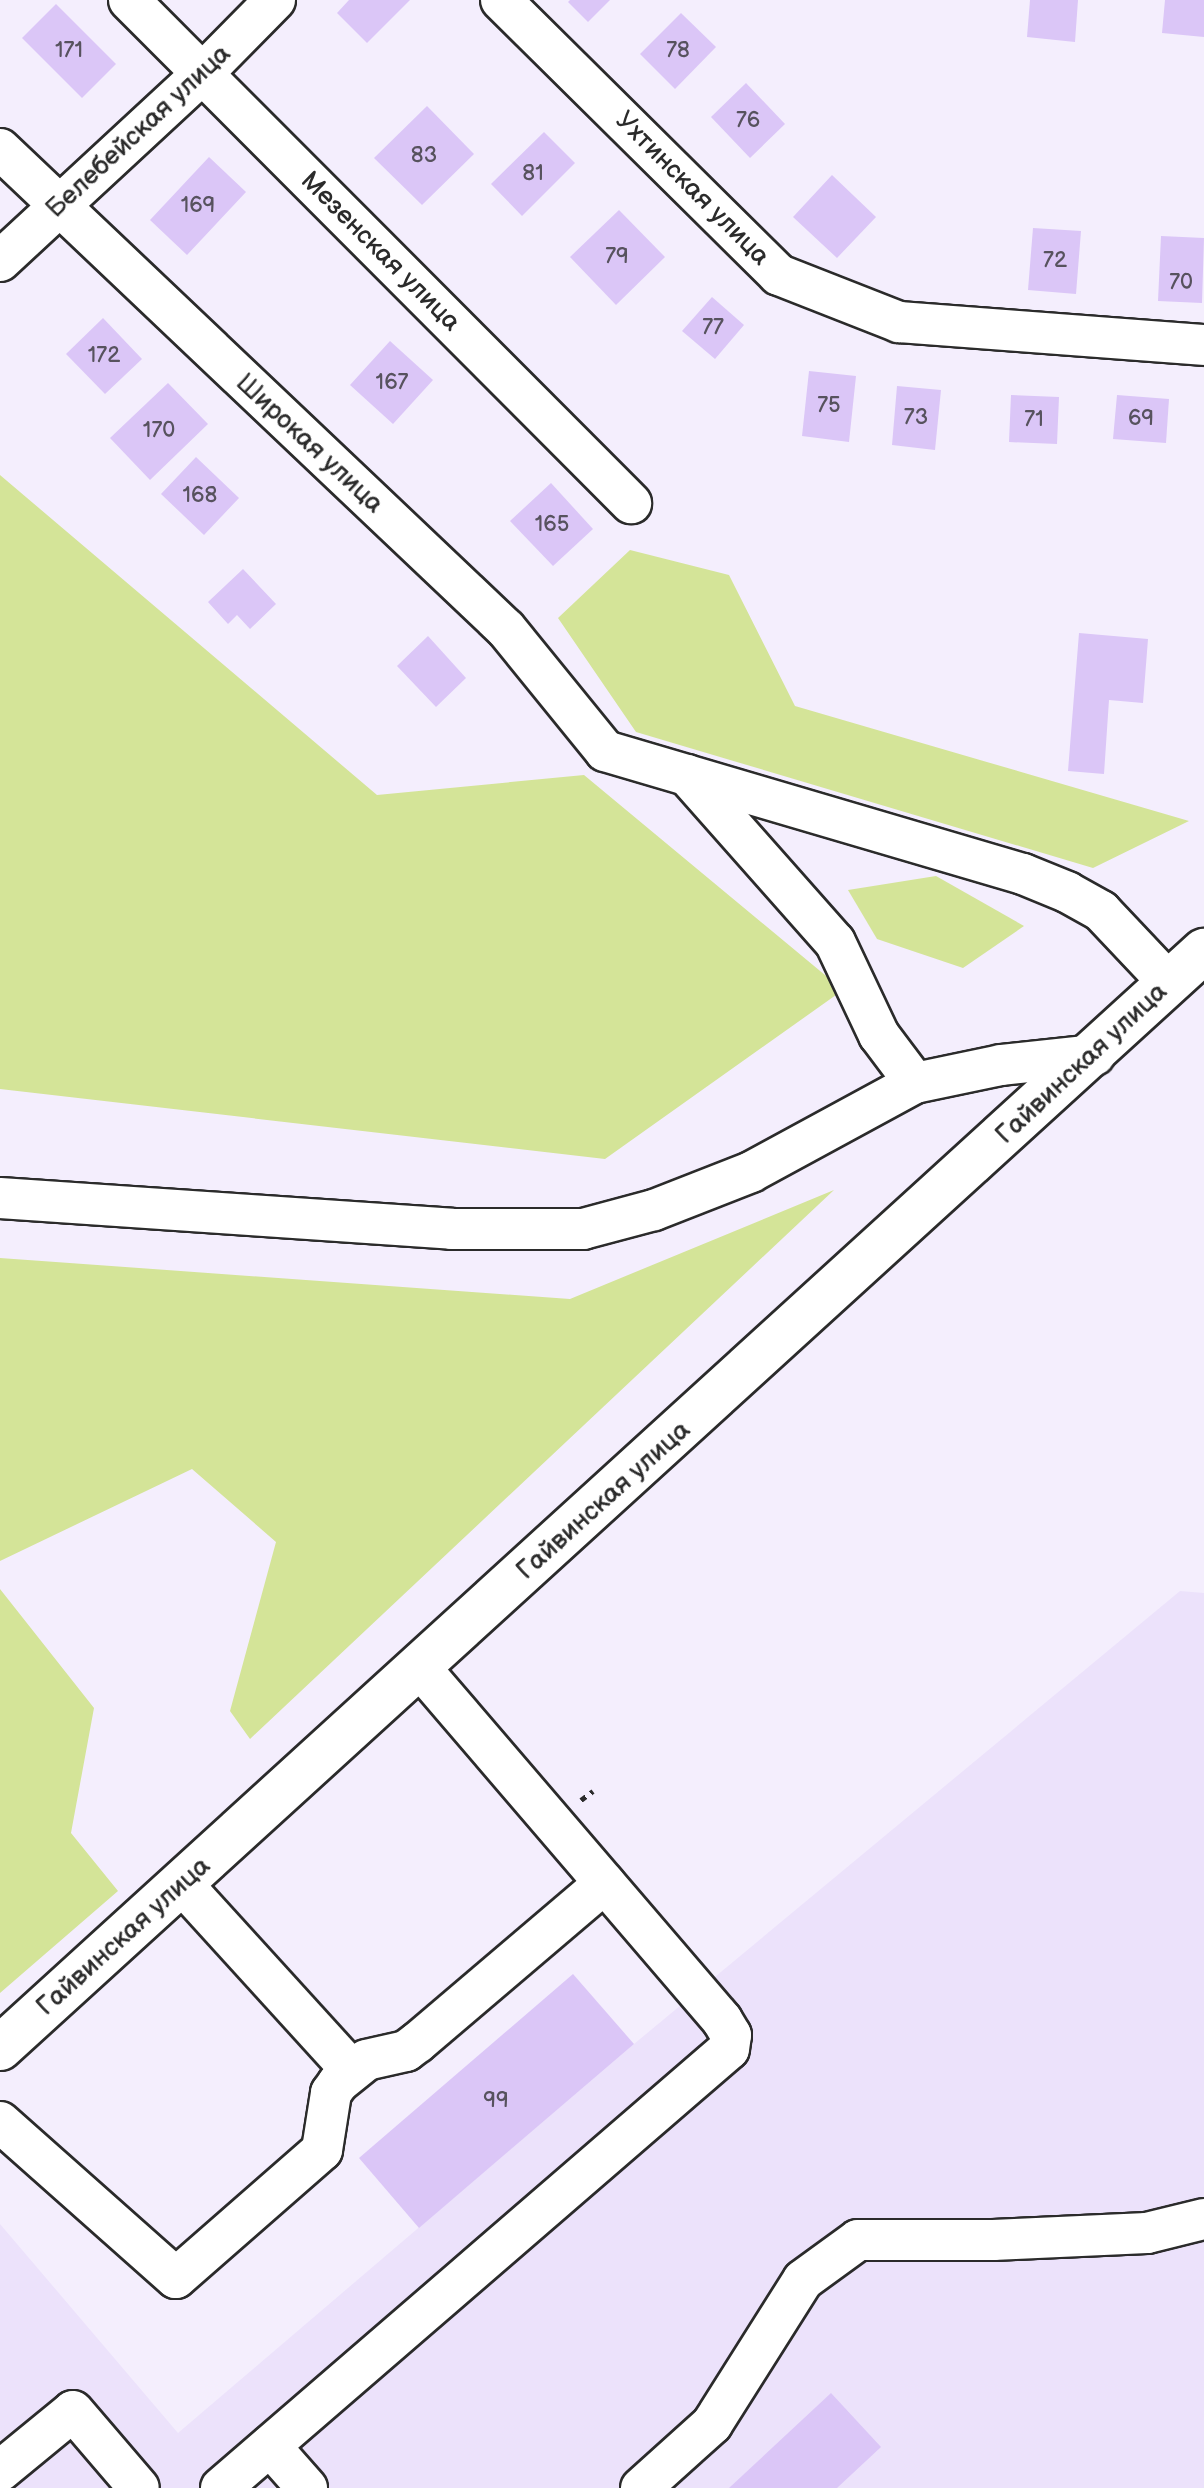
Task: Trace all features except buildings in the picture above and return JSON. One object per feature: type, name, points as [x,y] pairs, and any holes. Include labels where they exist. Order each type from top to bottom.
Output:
[{"type":"main road","name":"Гайвинская улица","points":[[0,2048],[1094,1055],[1204,951]]},
{"type":"street","name":"Мезенская улица","points":[[129,0],[631,503]]},
{"type":"street","name":"Белебейская улица","points":[[0,261],[202,74],[275,0]]},
{"type":"street","name":"Ухтинская улица","points":[[501,0],[779,275],[899,322],[1204,345]]},
{"type":"street","name":"Широкая улица","points":[[0,149],[506,629],[605,751],[687,775]]},
{"type":"street","points":[[687,775],[1023,874],[1067,892],[1101,911],[1170,984]]},
{"type":"street","points":[[687,775],[835,942],[879,1035],[915,1083]]},
{"type":"street","points":[[0,1198],[452,1229],[583,1229],[654,1210],[751,1172],[915,1083],[1001,1065],[1094,1055]]},
{"type":"street","points":[[221,2488],[729,2049],[731,2035],[722,2020],[420,1668]]},
{"type":"street","points":[[0,2122],[176,2278],[322,2150],[331,2093],[352,2071],[366,2060],[406,2051],[605,1883]]},
{"type":"street","points":[[183,1885],[352,2071]]},
{"type":"street","points":[[641,2488],[712,2424],[803,2280],[858,2240],[993,2240],[1147,2233],[1204,2219]]},
{"type":"street","points":[[0,2471],[73,2411],[139,2488]]},
{"type":"street","points":[[270,2446],[307,2488]]},
{"type":"shaded area","points":[[1180,1591],[1204,1593],[1204,2488],[0,2488],[0,2224],[178,2433],[634,2044]]},
{"type":"green space","points":[[0,475],[377,795],[584,775],[843,990],[605,1159],[0,1089]]},
{"type":"green space","points":[[630,550],[729,575],[795,706],[1189,821],[1093,868],[636,732],[558,618]]},
{"type":"green space","points":[[936,876],[1024,926],[963,968],[877,939],[848,890]]},
{"type":"green space","points":[[834,1190],[250,1739],[230,1711],[276,1542],[192,1469],[0,1561],[0,1258],[570,1299]]},
{"type":"green space","points":[[0,1589],[94,1708],[71,1833],[118,1891],[0,1993]]}]
